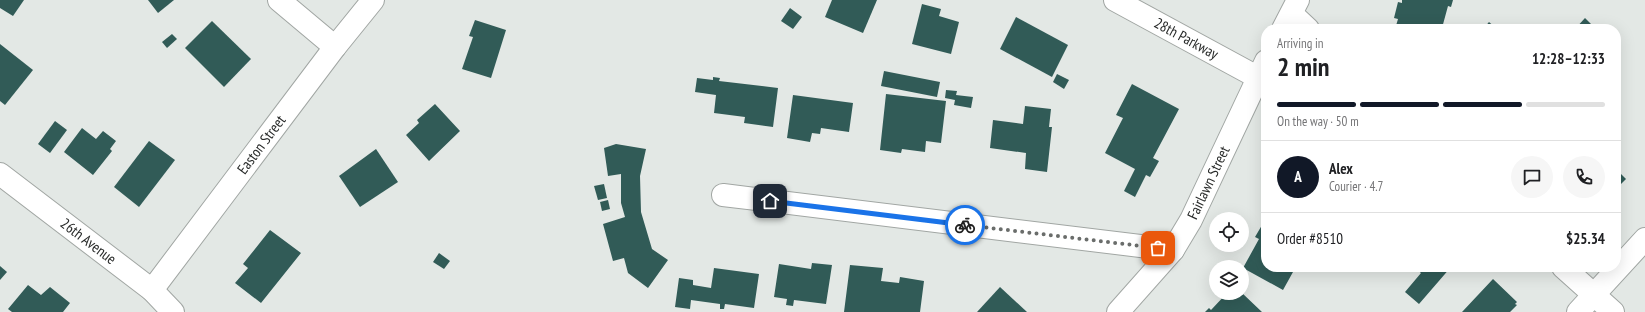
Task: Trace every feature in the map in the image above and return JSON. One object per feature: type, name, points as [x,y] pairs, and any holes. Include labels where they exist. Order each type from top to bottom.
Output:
[{"type":"street","points":[[279,0],[335,47]]},
{"type":"street","name":"Easton Street","points":[[152,290],[335,47],[373,0]]},
{"type":"street","name":"28th Parkway","points":[[1115,0],[1261,69]]},
{"type":"street","points":[[1291,14],[1302,24]]},
{"type":"street","name":"Fairlawn Street","points":[[1118,312],[1173,250],[1191,220],[1261,71]]},
{"type":"street","name":"26th Avenue","points":[[0,174],[152,290],[173,312]]},
{"type":"street","points":[[723,195],[1173,250]]},
{"type":"street","points":[[1621,264],[1645,239]]},
{"type":"street","points":[[1569,272],[1613,312]]},
{"type":"street","points":[[1578,312],[1614,272]]},
{"type":"building","points":[[0,0],[24,0],[13,16],[0,8]]},
{"type":"building","points":[[148,0],[174,0],[158,13]]},
{"type":"building","points":[[832,0],[877,0],[863,33],[825,17]]},
{"type":"building","points":[[1402,0],[1453,0],[1451,7],[1448,6],[1443,24],[1396,24],[1398,19],[1394,18],[1398,2],[1402,3]]},
{"type":"building","points":[[922,4],[941,9],[939,16],[959,22],[951,54],[912,44]]},
{"type":"building","points":[[790,8],[802,17],[793,29],[781,21]]},
{"type":"building","points":[[1016,17],[1068,45],[1052,77],[1000,49]]},
{"type":"building","points":[[1585,18],[1591,24],[1580,24]]},
{"type":"building","points":[[475,20],[506,30],[491,78],[462,69],[473,37],[469,36]]},
{"type":"building","points":[[212,21],[251,59],[224,87],[185,48]]},
{"type":"building","points":[[172,34],[177,39],[167,48],[162,42]]},
{"type":"building","points":[[0,44],[33,70],[5,105],[0,101]]},
{"type":"building","points":[[884,71],[940,82],[937,97],[881,86]]},
{"type":"building","points":[[1057,74],[1069,80],[1064,89],[1053,82]]},
{"type":"building","points":[[713,77],[720,78],[719,81],[778,88],[773,127],[744,123],[745,117],[714,113],[716,95],[695,92],[697,78],[713,80]]},
{"type":"building","points":[[1132,84],[1179,109],[1153,158],[1159,161],[1150,177],[1146,175],[1135,197],[1124,191],[1135,169],[1105,153],[1123,118],[1116,115]]},
{"type":"building","points":[[946,90],[957,91],[956,95],[973,97],[971,108],[954,105],[955,100],[945,98]]},
{"type":"building","points":[[886,94],[946,101],[941,143],[926,141],[925,152],[902,149],[901,153],[880,150]]},
{"type":"building","points":[[793,95],[853,103],[849,132],[821,128],[820,134],[812,133],[810,142],[787,138]]},
{"type":"building","points":[[435,104],[460,131],[429,161],[406,135],[419,123],[417,120]]},
{"type":"building","points":[[1025,106],[1051,109],[1049,127],[1052,127],[1047,172],[1025,169],[1026,153],[990,148],[993,120],[1023,124]]},
{"type":"building","points":[[55,121],[67,130],[50,153],[38,144]]},
{"type":"building","points":[[82,128],[96,139],[103,131],[116,141],[110,149],[112,151],[93,175],[64,152]]},
{"type":"building","points":[[149,141],[175,160],[139,207],[114,187]]},
{"type":"building","points":[[616,144],[646,149],[640,176],[641,212],[652,249],[668,260],[648,288],[628,273],[624,258],[613,261],[603,224],[625,217],[621,203],[621,174],[608,176],[604,148]]},
{"type":"building","points":[[376,149],[398,182],[360,207],[339,176]]},
{"type":"building","points":[[1621,174],[1626,179],[1621,184]]},
{"type":"building","points":[[604,184],[607,198],[598,200],[594,186]]},
{"type":"building","points":[[608,200],[610,209],[602,211],[600,202]]},
{"type":"building","points":[[1261,227],[1261,272],[1293,272],[1283,290],[1249,271],[1249,260],[1247,260],[1259,239],[1255,237]]},
{"type":"building","points":[[270,230],[301,253],[261,303],[235,283],[248,268],[243,264]]},
{"type":"building","points":[[439,253],[450,261],[444,269],[433,262]]},
{"type":"building","points":[[812,263],[832,265],[826,304],[794,300],[793,306],[786,305],[787,299],[774,297],[779,264],[811,269]]},
{"type":"building","points":[[850,265],[883,268],[881,281],[899,283],[900,277],[924,281],[920,312],[844,312]]},
{"type":"building","points":[[0,266],[7,272],[0,280]]},
{"type":"building","points":[[714,268],[759,274],[754,308],[725,304],[724,309],[720,309],[720,304],[691,300],[690,309],[675,307],[679,278],[693,280],[693,285],[711,288]]},
{"type":"building","points":[[1420,272],[1447,272],[1419,304],[1405,292],[1421,273]]},
{"type":"building","points":[[1493,279],[1517,302],[1515,304],[1517,305],[1510,312],[1462,312]]},
{"type":"building","points":[[28,285],[41,295],[50,287],[70,303],[63,312],[12,312],[8,309]]},
{"type":"building","points":[[1000,287],[1027,312],[977,312]]},
{"type":"building","points":[[1220,300],[1249,300],[1262,312],[1205,312],[1209,308],[1211,310]]},
{"type":"way so far","points":[[965,225],[1158,248]]},
{"type":"route","points":[[770,201],[965,225]]}]
